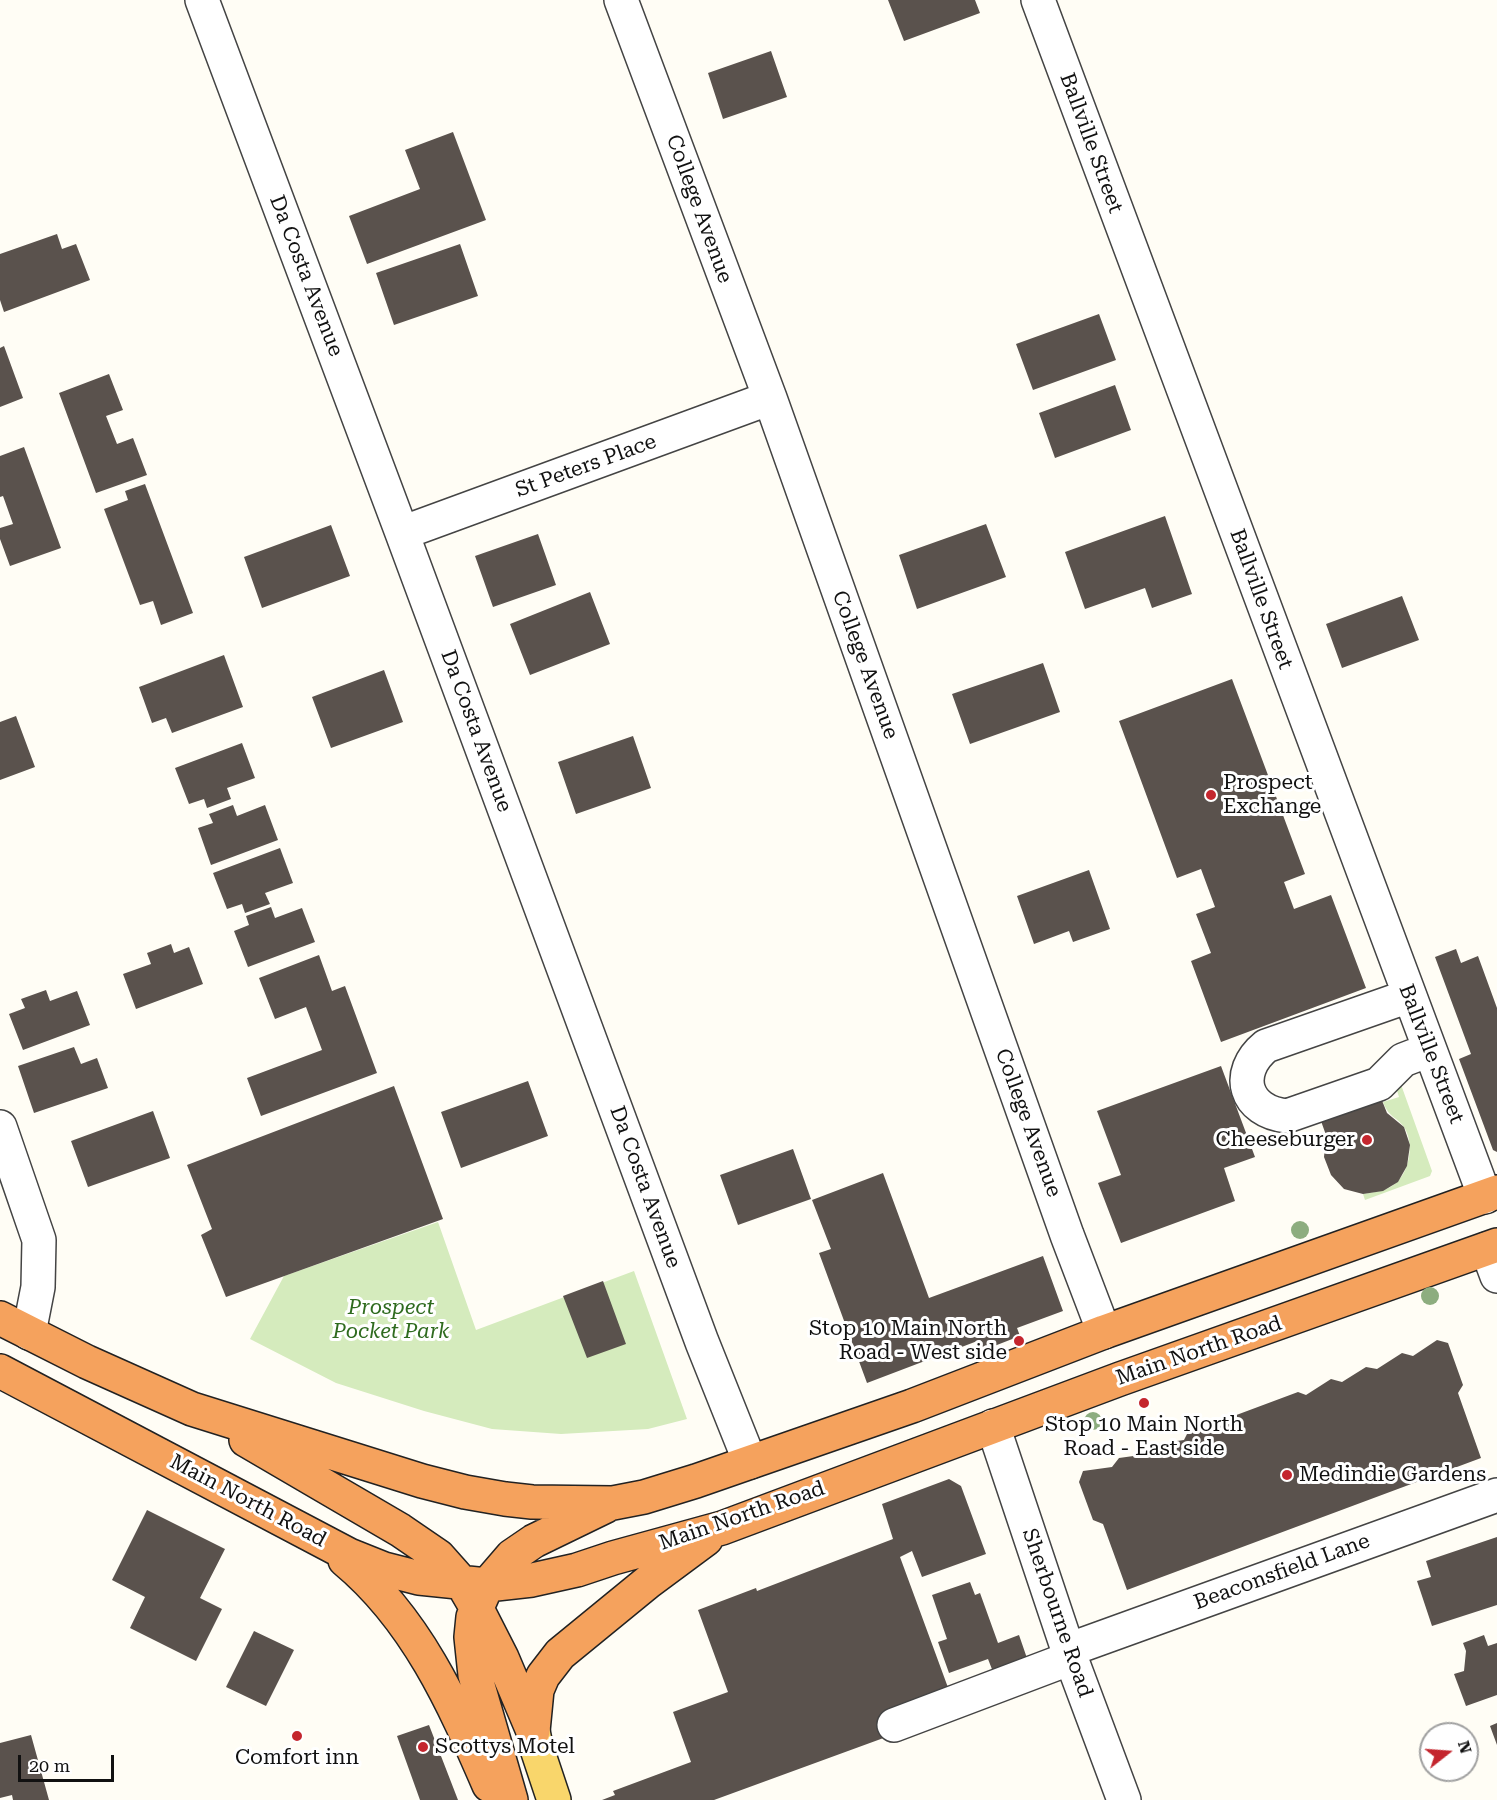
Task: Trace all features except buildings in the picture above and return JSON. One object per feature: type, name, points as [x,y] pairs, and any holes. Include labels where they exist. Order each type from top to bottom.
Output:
[{"type":"highway","points":[[192,1409],[422,1481],[465,1492],[532,1502],[613,1503],[644,1497],[696,1481],[912,1406],[1104,1332],[1491,1194]]},
{"type":"highway","name":"Main North Road","points":[[0,1371],[349,1555],[384,1569],[475,1592],[570,1572],[722,1528],[1120,1379],[1494,1257]]},
{"type":"highway","points":[[0,1318],[87,1362],[192,1409],[400,1530],[438,1556],[475,1592],[533,1731]]},
{"type":"highway","points":[[1104,1332],[1120,1379]]},
{"type":"highway","points":[[511,1800],[475,1675],[471,1637],[475,1592],[523,1548],[613,1503]]},
{"type":"highway","points":[[533,1731],[537,1690],[543,1676],[560,1654],[648,1582],[722,1528]]},
{"type":"highway","points":[[313,1535],[358,1571],[376,1589],[406,1627],[452,1701],[495,1800]]},
{"type":"main road","points":[[533,1731],[554,1800]]},
{"type":"street","name":"Da Costa Avenue","points":[[202,0],[702,1342],[750,1462]]},
{"type":"street","name":"College Avenue","points":[[621,0],[770,398],[1067,1235],[1104,1332]]},
{"type":"street","name":"Ballville Street","points":[[1038,0],[1429,1050],[1491,1194]]},
{"type":"street","name":"St Peters Place","points":[[402,533],[770,398]]},
{"type":"street","points":[[1409,996],[1266,1046],[1256,1054],[1249,1065],[1248,1090],[1263,1110],[1274,1115],[1287,1116],[1379,1084],[1403,1060],[1429,1050]]},
{"type":"street","points":[[0,1127],[39,1240],[38,1287],[29,1333]]},
{"type":"street","name":"Sherbourne Road","points":[[993,1426],[1070,1654],[1124,1800]]},
{"type":"street","name":"Beaconsfield Lane","points":[[894,1725],[1070,1654],[1497,1495]]},
{"type":"green space","points":[[1399,1079],[1432,1171],[1430,1176],[1365,1200],[1363,1194],[1382,1190],[1394,1184],[1402,1176],[1408,1163],[1410,1148],[1407,1133],[1401,1123],[1390,1114],[1383,1102],[1399,1097],[1394,1081]]},
{"type":"green space","name":"Prospect Pocket Park","points":[[438,1222],[476,1330],[634,1271],[687,1419],[648,1429],[561,1434],[492,1429],[424,1411],[336,1383],[250,1339],[284,1276]]},
{"type":"place","name":"Prospect Exchange","points":[[1211,795]]},
{"type":"place","name":"Cheeseburger","points":[[1367,1140]]},
{"type":"place","name":"Stop 10 Main North Road - West side","points":[[1019,1341]]},
{"type":"place","name":"Stop 10 Main North Road - East side","points":[[1144,1403]]},
{"type":"place","name":"Medindie Gardens","points":[[1287,1475]]},
{"type":"place","name":"Comfort inn","points":[[297,1736]]},
{"type":"place","name":"Scottys Motel","points":[[423,1747]]}]
